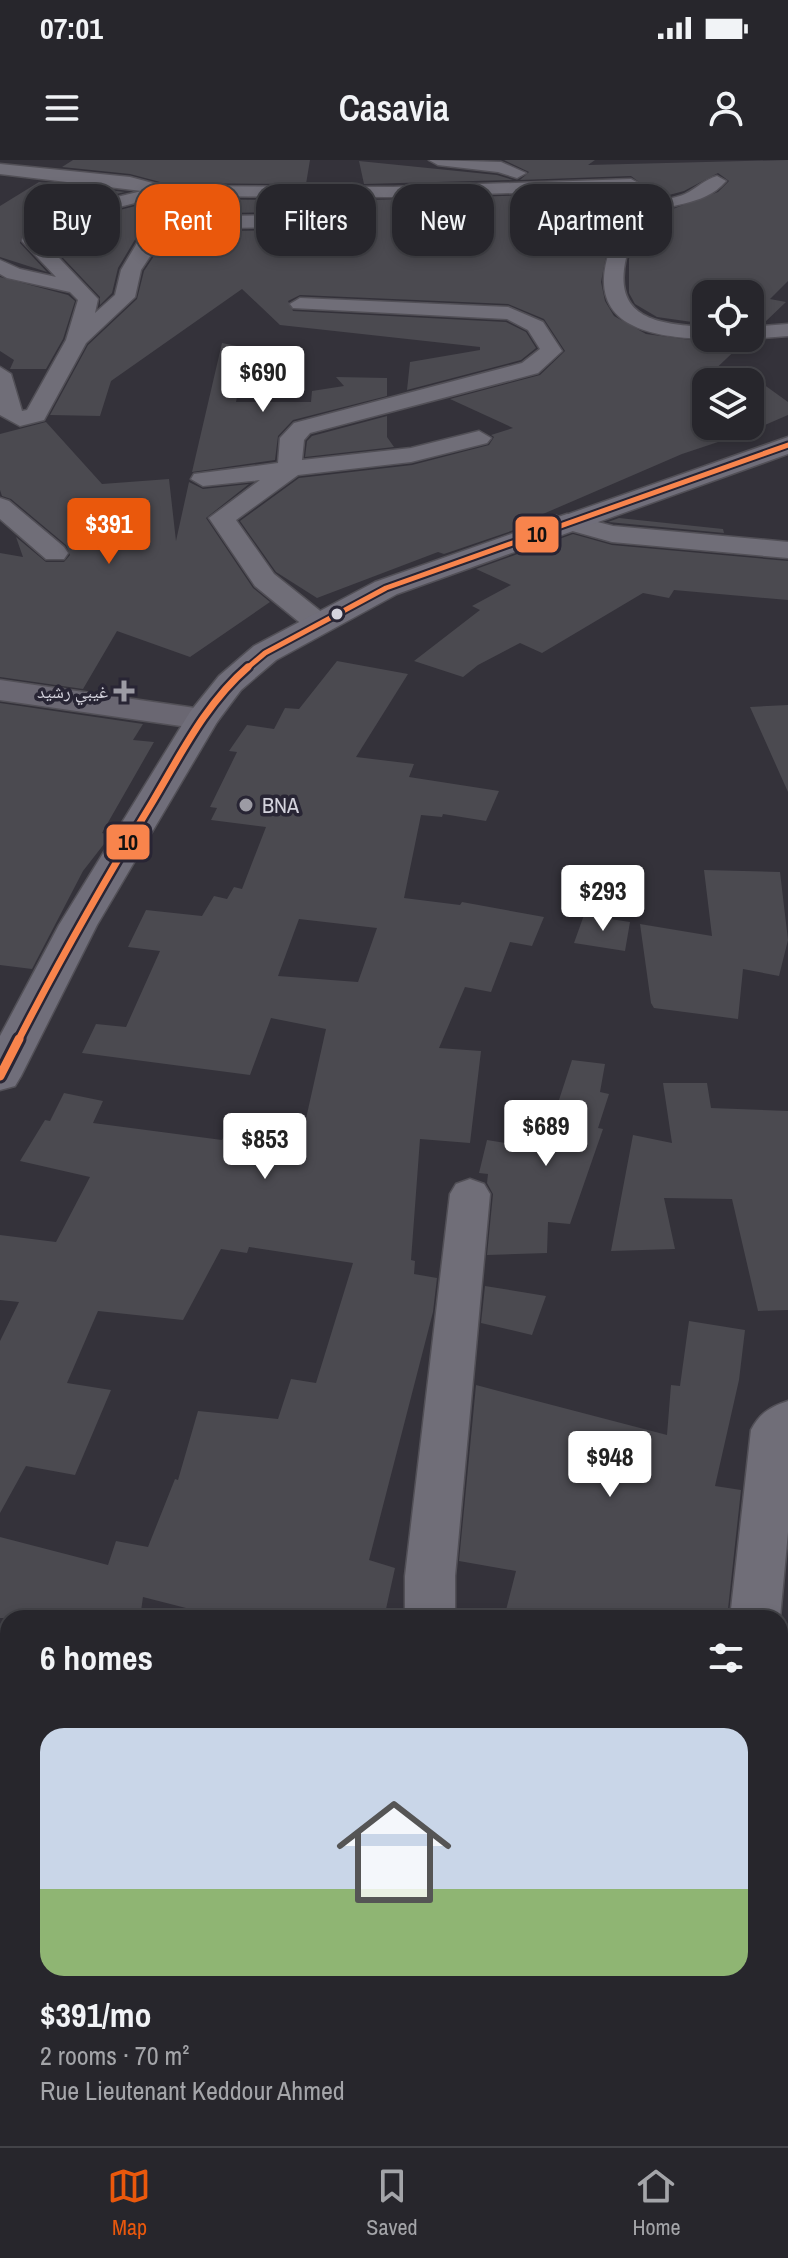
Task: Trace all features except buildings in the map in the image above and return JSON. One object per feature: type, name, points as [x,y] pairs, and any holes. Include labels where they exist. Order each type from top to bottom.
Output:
[{"type":"main road","points":[[0,1076],[78,925],[202,719],[230,683],[265,653],[386,588],[788,445]]},
{"type":"main road","points":[[0,690],[202,719]]},
{"type":"street","points":[[438,160],[501,167],[522,176],[529,184]]},
{"type":"street","points":[[0,169],[137,184]]},
{"type":"street","points":[[692,332],[663,329],[633,320],[616,305],[611,287],[613,265],[633,218],[650,209],[682,202],[717,181]]},
{"type":"street","points":[[240,193],[510,188]]},
{"type":"street","points":[[0,374],[12,415],[28,419],[40,411],[77,340],[88,299],[32,241],[34,229],[85,210],[136,198]]},
{"type":"street","points":[[77,340],[125,297],[131,270],[150,237],[159,230],[256,222]]},
{"type":"street","points":[[0,266],[14,274],[80,288]]},
{"type":"street","points":[[300,304],[508,313],[532,322],[544,334],[551,351],[543,361],[530,368],[302,428],[292,438],[289,471],[222,518],[264,580],[319,624]]},
{"type":"street","points":[[764,331],[786,329]]},
{"type":"street","points":[[203,479],[411,455],[479,438]]},
{"type":"street","points":[[0,506],[55,553],[14,547]]},
{"type":"street","points":[[567,522],[612,534],[788,550]]},
{"type":"street","points":[[430,1610],[430,1576],[470,1194]]},
{"type":"street","points":[[756,1610],[774,1430],[788,1419]]},
{"type":"transit line","name":"10","points":[[0,1076],[78,925],[202,719],[230,683],[265,653],[386,588],[788,445]]},
{"type":"place","name":"غيبي رشيد","points":[[124,691]]},
{"type":"place","name":"BNA","points":[[246,805]]}]
